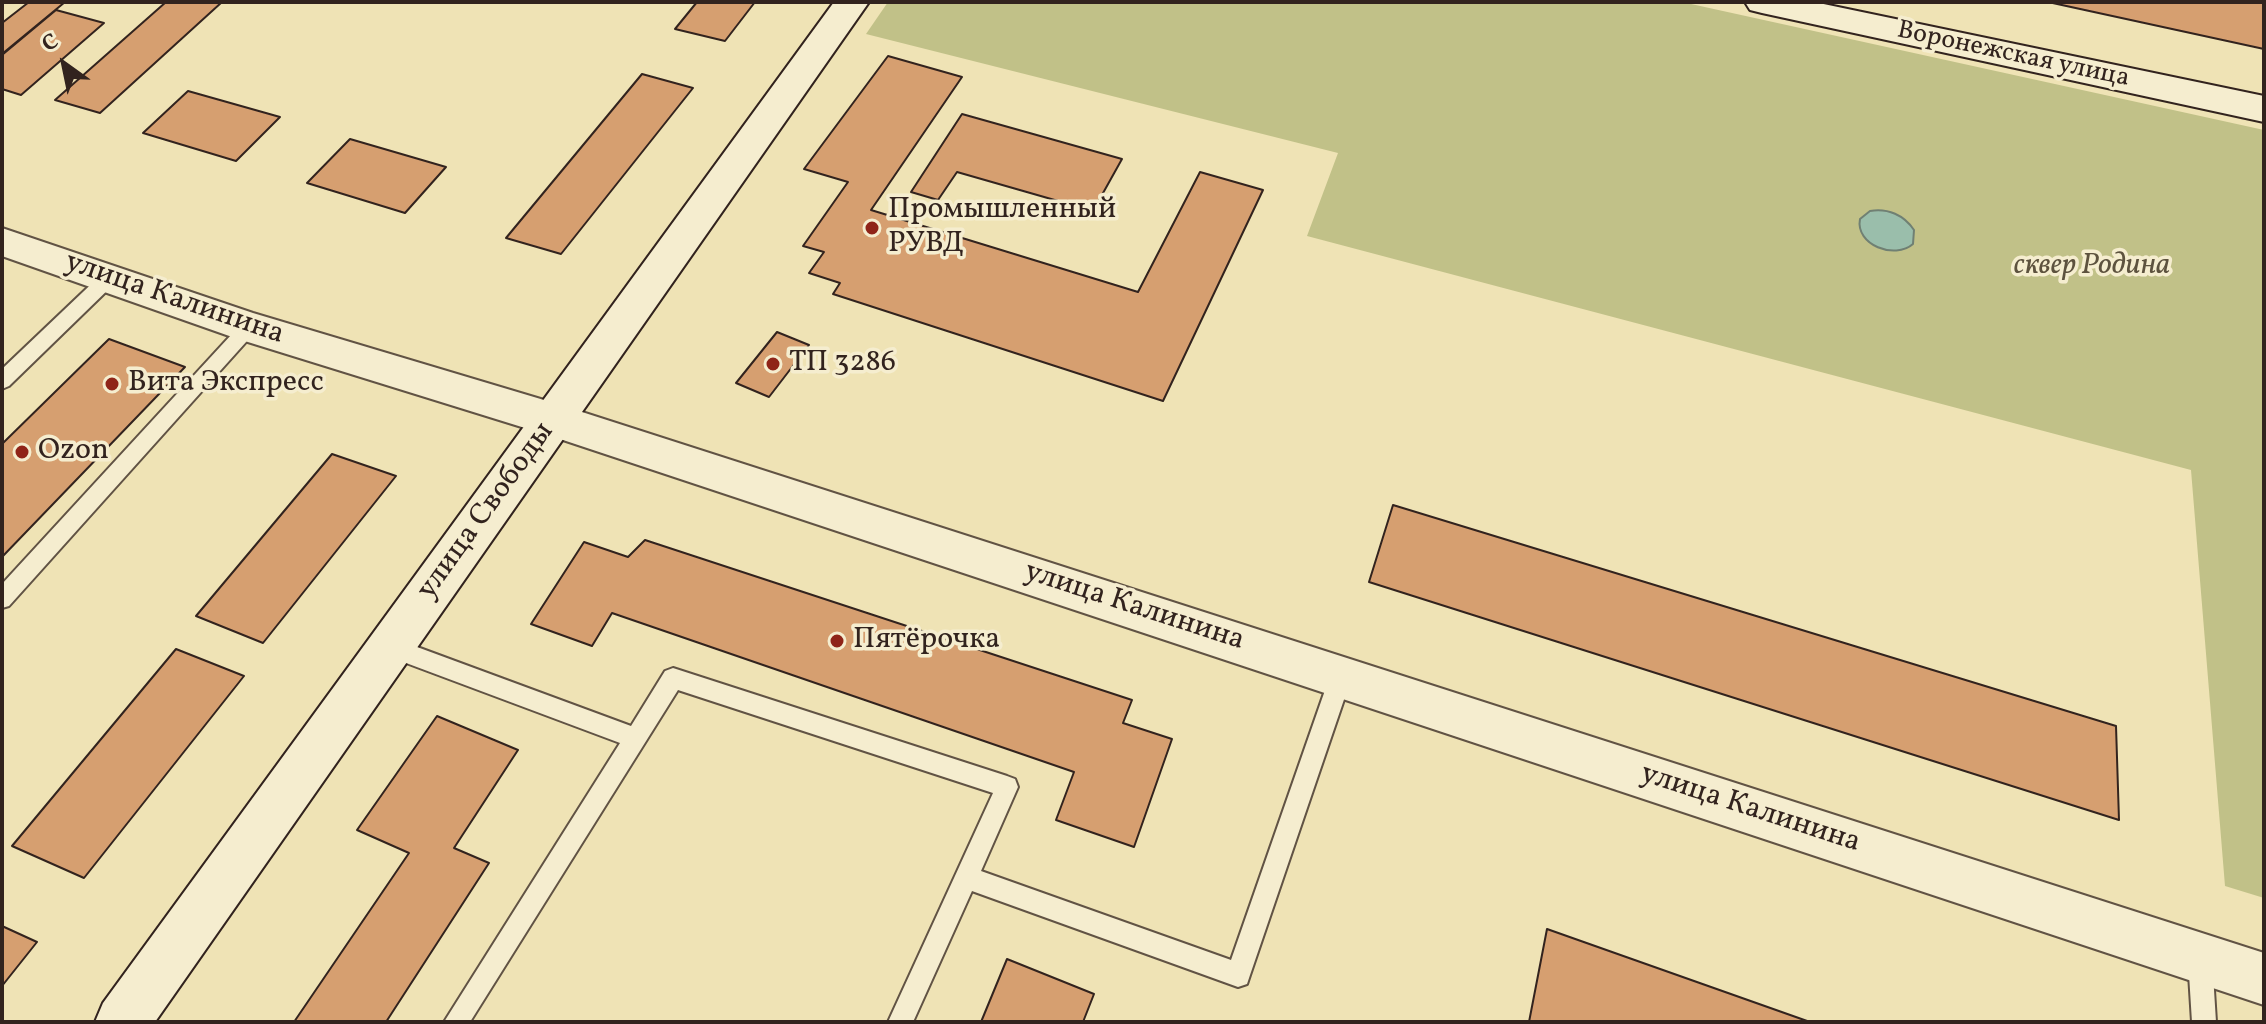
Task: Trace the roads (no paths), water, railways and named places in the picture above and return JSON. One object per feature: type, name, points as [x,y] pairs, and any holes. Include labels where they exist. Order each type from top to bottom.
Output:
[{"type":"street","name":"улица Свободы","points":[[122,1022],[852,2]]},
{"type":"street","name":"Воронежская улица","points":[[1775,3],[2264,109]]},
{"type":"street","name":"улица Калинина","points":[[2,242],[249,327],[554,420],[2264,979]]},
{"type":"lane","points":[[2,381],[110,277]]},
{"type":"lane","points":[[2,599],[249,327]]},
{"type":"lane","points":[[390,647],[636,738]]},
{"type":"lane","points":[[966,877],[1238,975],[1341,676]]},
{"type":"lane","points":[[456,1022],[673,678],[1007,787],[900,1022]]},
{"type":"lane","points":[[2200,958],[2204,1022]]},
{"type":"place","name":"Промышленный РУВД","points":[[872,228]]},
{"type":"place","name":"ТП 3286","points":[[773,364]]},
{"type":"place","name":"Вита Экспресс","points":[[112,384]]},
{"type":"place","name":"Ozon","points":[[22,452]]},
{"type":"place","name":"Пятёрочка","points":[[837,641]]},
{"type":"park label","name":"сквер Родина","points":[[2092,267]]}]
